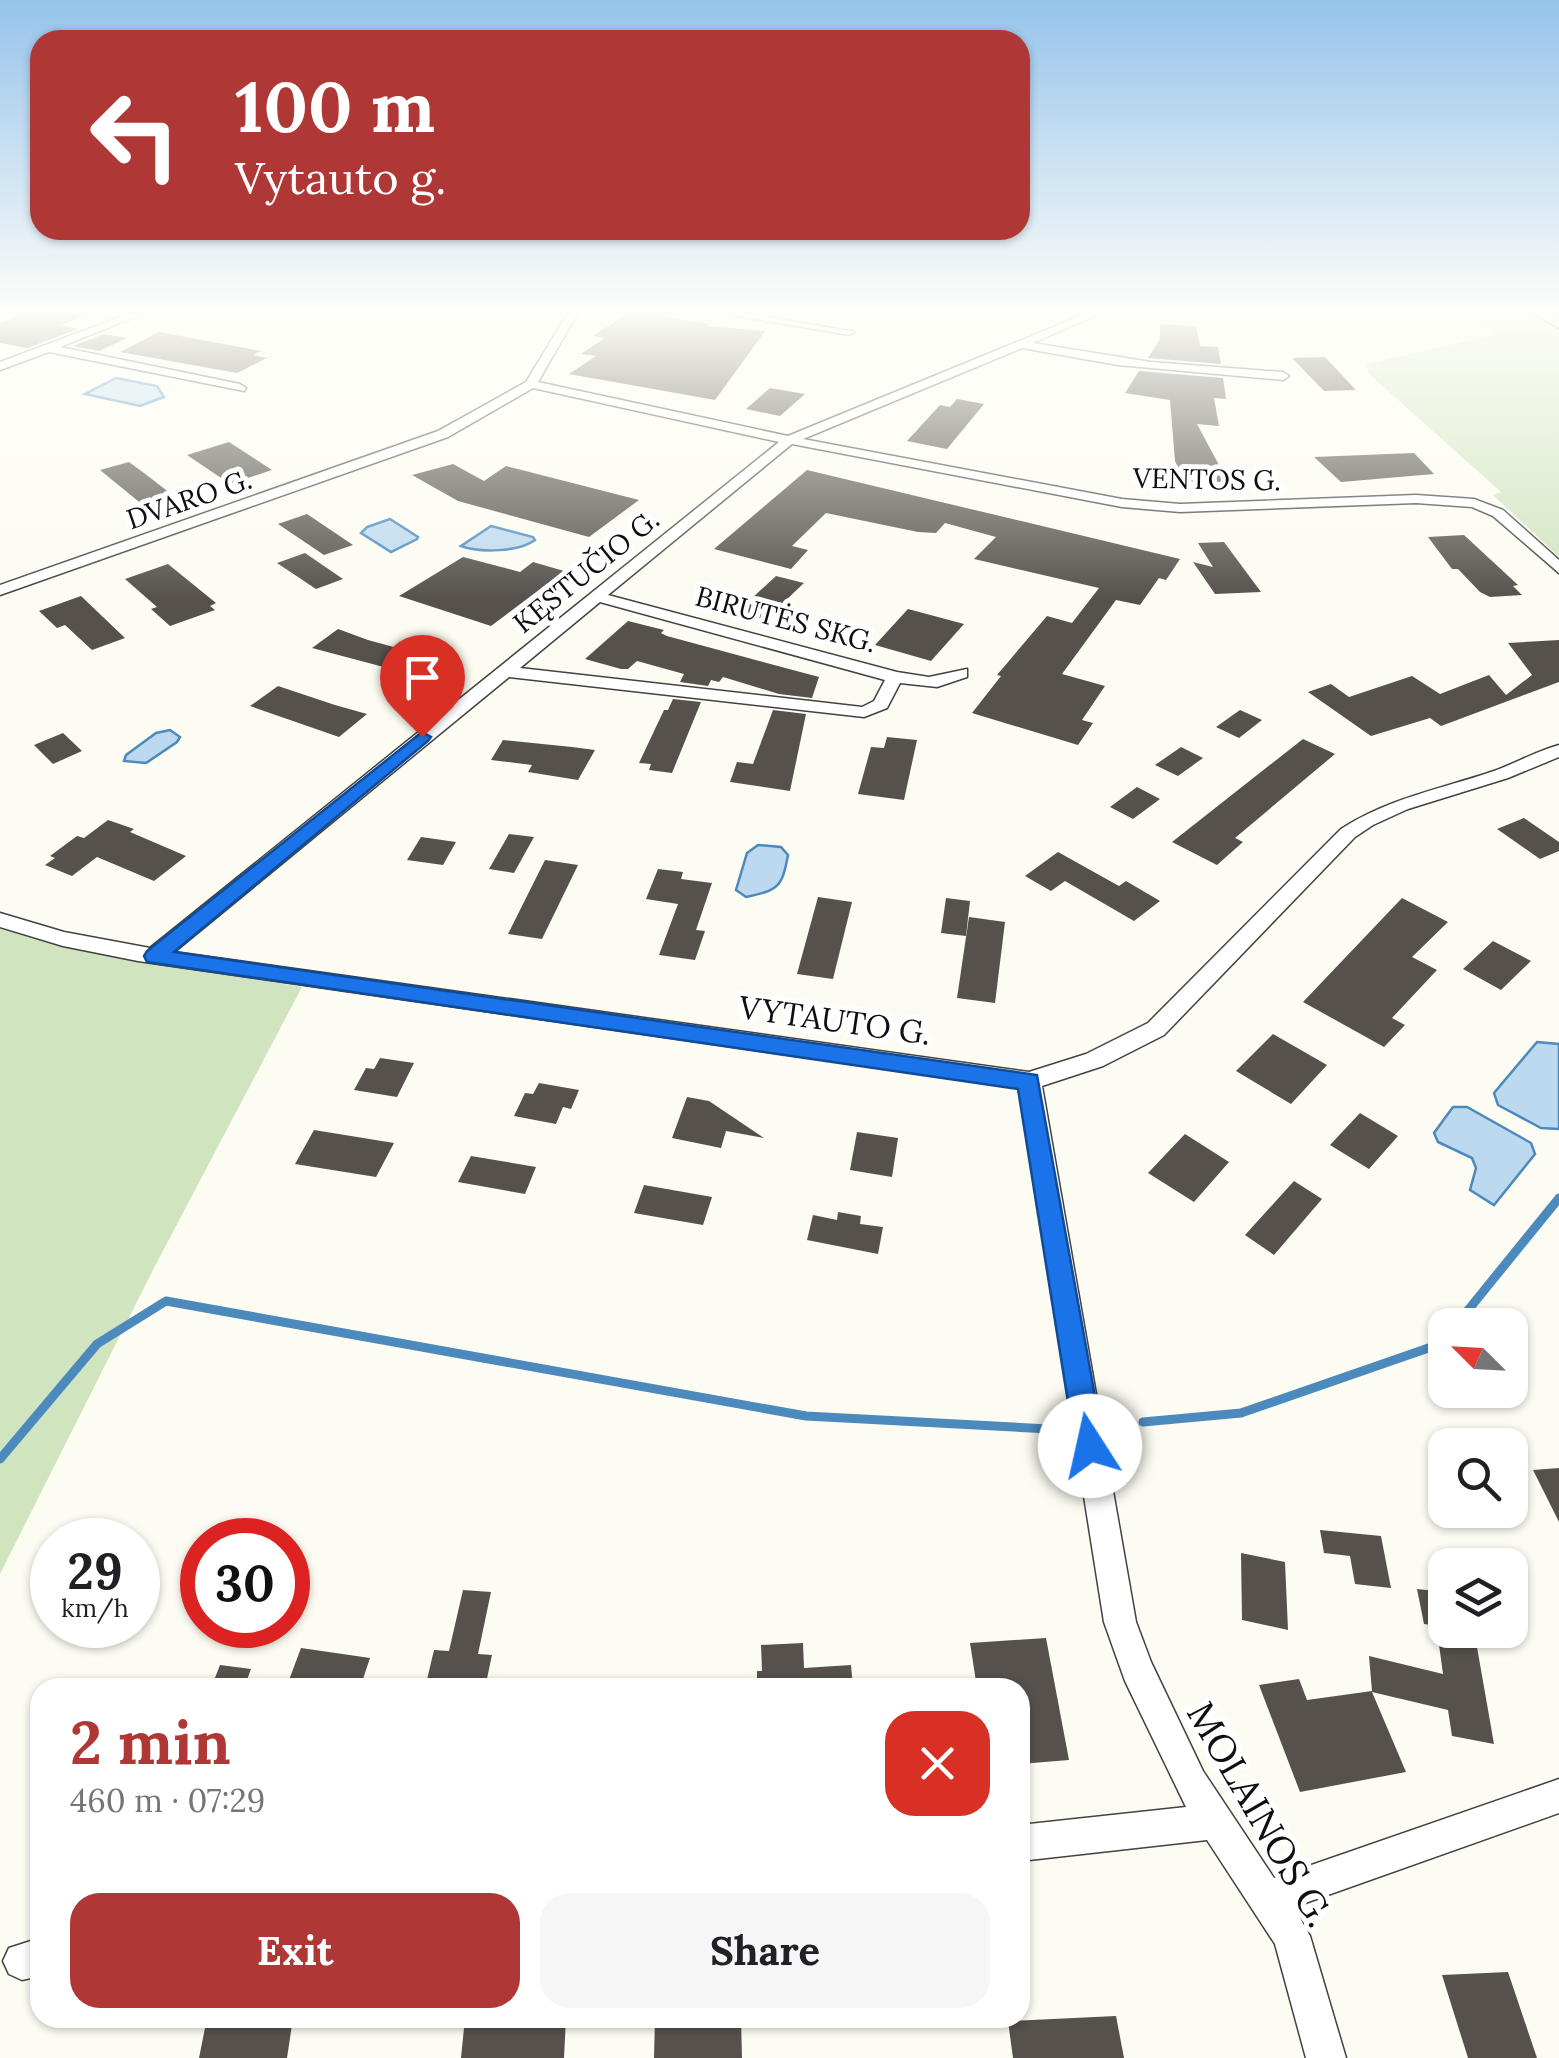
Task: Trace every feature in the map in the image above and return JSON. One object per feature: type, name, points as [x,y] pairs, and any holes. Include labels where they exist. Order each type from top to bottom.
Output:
[{"type":"street","name":"DVARO G.","points":[[0,590],[406,449],[444,434],[491,407]]},
{"type":"street","name":"VENTOS G.","points":[[638,407],[1122,503],[1197,508],[1416,499],[1474,503],[1498,512],[1559,568]]},
{"type":"street","name":"KĘSTUČIO G.","points":[[155,956],[790,440],[869,407]]},
{"type":"street","name":"BIRUTĖS SKG.","points":[[595,596],[896,678],[930,684],[946,682],[961,673]]},
{"type":"street","points":[[503,671],[864,712],[880,704],[896,678]]},
{"type":"street","name":"VYTAUTO G.","points":[[0,920],[62,939],[155,956],[1029,1081],[1106,1057],[1156,1029],[1348,834],[1376,812],[1412,798],[1494,777],[1556,753]]},
{"type":"street","name":"MOLAINOS G.","points":[[1029,1081],[1120,1622],[1158,1715],[1215,1821],[1291,1936],[1326,2058]]},
{"type":"street","points":[[1266,1899],[1559,1796]]},
{"type":"street","points":[[1030,1841],[1215,1821]]},
{"type":"green space","points":[[1406,407],[1559,407],[1559,557],[1493,495],[1501,492]]},
{"type":"green space","points":[[0,928],[77,949],[302,987],[155,1266],[0,1574]]},
{"type":"water","points":[[390,519],[417,539],[391,552],[361,533]]},
{"type":"water","points":[[491,526],[535,540],[499,550],[461,546]]},
{"type":"water","points":[[170,730],[180,737],[177,742],[146,763],[124,761],[126,755],[156,733]]},
{"type":"water","points":[[758,845],[781,847],[788,855],[786,866],[781,881],[772,889],[746,897],[736,890],[747,853]]},
{"type":"water","points":[[1537,1042],[1559,1044],[1559,1129],[1541,1128],[1498,1105],[1494,1093]]},
{"type":"water","points":[[1453,1107],[1467,1107],[1531,1143],[1535,1154],[1494,1205],[1470,1190],[1476,1168],[1472,1158],[1438,1142],[1434,1133]]},
{"type":"building","points":[[748,407],[790,407],[780,416]]},
{"type":"building","points":[[938,407],[982,407],[947,449],[907,441]]},
{"type":"building","points":[[1171,407],[1216,407],[1219,426],[1197,424],[1228,482],[1185,482],[1175,461]]},
{"type":"building","points":[[229,442],[272,470],[230,484],[187,455]]},
{"type":"building","points":[[1414,453],[1434,474],[1341,482],[1314,457]]},
{"type":"building","points":[[129,462],[179,500],[149,510],[100,470]]},
{"type":"building","points":[[453,464],[484,481],[506,466],[639,500],[589,537],[458,501],[412,475]]},
{"type":"building","points":[[807,470],[1180,559],[1166,580],[1159,578],[1140,605],[1116,600],[1062,674],[1105,686],[1082,720],[1093,723],[1078,745],[972,713],[1001,676],[997,675],[1047,616],[1072,623],[1099,588],[974,559],[996,537],[945,523],[936,533],[918,532],[826,513],[792,546],[808,550],[791,569],[714,549]]},
{"type":"building","points":[[307,514],[353,545],[324,555],[278,524]]},
{"type":"building","points":[[1464,535],[1518,585],[1513,586],[1522,595],[1490,597],[1480,592],[1458,569],[1452,569],[1428,537]]},
{"type":"building","points":[[1224,542],[1261,592],[1215,594],[1193,562],[1213,567],[1198,543]]},
{"type":"building","points":[[305,553],[343,579],[316,589],[277,563]]},
{"type":"building","points":[[463,557],[520,572],[533,562],[564,571],[491,626],[399,596]]},
{"type":"building","points":[[168,564],[216,603],[210,606],[215,610],[170,626],[151,609],[157,607],[125,579]]},
{"type":"building","points":[[776,576],[804,583],[765,620],[737,612]]},
{"type":"building","points":[[81,596],[125,638],[92,650],[65,625],[57,628],[39,611]]},
{"type":"building","points":[[908,609],[964,624],[931,661],[875,645]]},
{"type":"building","points":[[628,621],[664,630],[661,633],[667,636],[819,677],[812,698],[779,694],[723,677],[719,682],[711,680],[708,686],[680,682],[684,674],[637,661],[628,669],[621,669],[585,659]]},
{"type":"building","points":[[338,629],[430,657],[410,674],[312,648]]},
{"type":"building","points":[[1559,640],[1559,682],[1441,726],[1430,718],[1371,736],[1308,692],[1331,684],[1349,697],[1412,676],[1440,694],[1489,675],[1506,695],[1532,675],[1508,643]]},
{"type":"building","points":[[278,686],[367,714],[339,737],[250,706]]},
{"type":"building","points":[[673,699],[701,702],[672,773],[649,770],[651,764],[639,763]]},
{"type":"building","points":[[773,710],[806,714],[790,791],[730,782],[737,762],[753,764]]},
{"type":"building","points":[[1240,710],[1262,720],[1239,738],[1216,727]]},
{"type":"building","points":[[63,733],[82,751],[53,764],[34,745]]},
{"type":"building","points":[[887,737],[917,740],[904,800],[858,794],[871,747],[884,748]]},
{"type":"building","points":[[1303,739],[1335,754],[1235,838],[1243,842],[1217,865],[1172,842]]},
{"type":"building","points":[[503,740],[595,750],[578,780],[528,772],[532,765],[491,760]]},
{"type":"building","points":[[1181,747],[1203,758],[1178,776],[1155,765]]},
{"type":"building","points":[[1137,787],[1160,799],[1133,819],[1110,807]]},
{"type":"building","points":[[1524,818],[1559,842],[1559,851],[1540,859],[1497,829]]},
{"type":"building","points":[[108,820],[186,856],[154,881],[97,857],[72,876],[45,865],[55,858],[50,856],[77,836],[84,838]]},
{"type":"building","points":[[509,834],[534,837],[514,873],[489,869]]},
{"type":"building","points":[[421,837],[456,842],[443,865],[407,860]]},
{"type":"building","points":[[1058,852],[1119,886],[1126,881],[1160,901],[1134,921],[1065,881],[1051,891],[1025,876]]},
{"type":"building","points":[[545,860],[578,865],[542,939],[508,934]]},
{"type":"building","points":[[658,869],[683,872],[681,879],[712,883],[696,930],[705,931],[695,960],[659,955],[678,904],[646,899]]},
{"type":"building","points":[[818,897],[852,902],[833,979],[797,974]]},
{"type":"building","points":[[946,898],[970,901],[966,936],[941,933]]},
{"type":"building","points":[[1402,898],[1448,922],[1412,957],[1437,970],[1392,1018],[1405,1025],[1384,1047],[1303,1002]]},
{"type":"building","points":[[969,917],[1005,922],[995,1003],[957,998]]},
{"type":"building","points":[[1493,941],[1531,961],[1501,990],[1463,969]]},
{"type":"building","points":[[1273,1034],[1327,1065],[1291,1104],[1236,1071]]},
{"type":"building","points":[[380,1058],[414,1063],[397,1097],[354,1090],[366,1068],[374,1069]]},
{"type":"building","points":[[539,1083],[579,1090],[571,1109],[563,1107],[556,1124],[514,1116],[525,1093],[533,1094]]},
{"type":"building","points":[[687,1097],[709,1101],[764,1138],[726,1131],[721,1148],[672,1138]]},
{"type":"building","points":[[1360,1113],[1398,1136],[1369,1169],[1330,1145]]},
{"type":"building","points":[[314,1130],[394,1143],[376,1177],[295,1164]]},
{"type":"building","points":[[857,1132],[898,1138],[892,1177],[850,1170]]},
{"type":"building","points":[[1185,1134],[1229,1162],[1194,1202],[1148,1173]]},
{"type":"building","points":[[471,1156],[536,1167],[525,1194],[458,1182]]},
{"type":"building","points":[[1294,1181],[1322,1199],[1274,1255],[1245,1235]]},
{"type":"building","points":[[644,1185],[712,1197],[703,1225],[634,1213]]},
{"type":"building","points":[[838,1212],[861,1216],[860,1224],[883,1227],[878,1254],[807,1240],[813,1215],[837,1220]]},
{"type":"building","points":[[1559,1468],[1559,1522],[1533,1470]]},
{"type":"building","points":[[1320,1530],[1381,1536],[1391,1588],[1355,1584],[1350,1556],[1324,1553]]},
{"type":"building","points":[[1241,1553],[1285,1562],[1288,1630],[1242,1620]]},
{"type":"building","points":[[1417,1589],[1428,1590],[1428,1625],[1424,1624]]},
{"type":"building","points":[[463,1590],[491,1592],[478,1654],[492,1655],[487,1678],[427,1678],[434,1650],[449,1651]]},
{"type":"building","points":[[1046,1638],[1069,1760],[1030,1763],[1030,1678],[975,1678],[970,1643]]},
{"type":"building","points":[[803,1643],[804,1668],[851,1665],[852,1678],[757,1678],[757,1671],[762,1671],[761,1645]]},
{"type":"building","points":[[301,1648],[370,1658],[363,1678],[290,1678]]},
{"type":"building","points":[[1439,1648],[1477,1648],[1494,1744],[1452,1736],[1448,1710],[1372,1692],[1406,1772],[1300,1792],[1259,1685],[1299,1679],[1307,1700],[1372,1691],[1369,1656],[1443,1674]]},
{"type":"building","points":[[220,1665],[251,1669],[248,1678],[215,1678]]},
{"type":"building","points":[[1508,1972],[1537,2058],[1468,2058],[1442,1975]]},
{"type":"building","points":[[1116,2016],[1124,2058],[1013,2058],[1009,2028],[1030,2028],[1030,2020]]},
{"type":"building","points":[[205,2028],[292,2028],[287,2058],[199,2058]]},
{"type":"building","points":[[464,2028],[566,2028],[564,2058],[461,2058]]},
{"type":"building","points":[[655,2028],[741,2028],[742,2058],[654,2058]]},
{"type":"waterway","points":[[1470,1308],[1559,1198]]},
{"type":"waterway","points":[[0,1459],[97,1344],[166,1301],[806,1416],[1049,1429]]},
{"type":"waterway","points":[[1143,1422],[1241,1413],[1428,1348]]},
{"type":"route","points":[[422,737],[155,956],[1029,1081],[1090,1446]]}]
